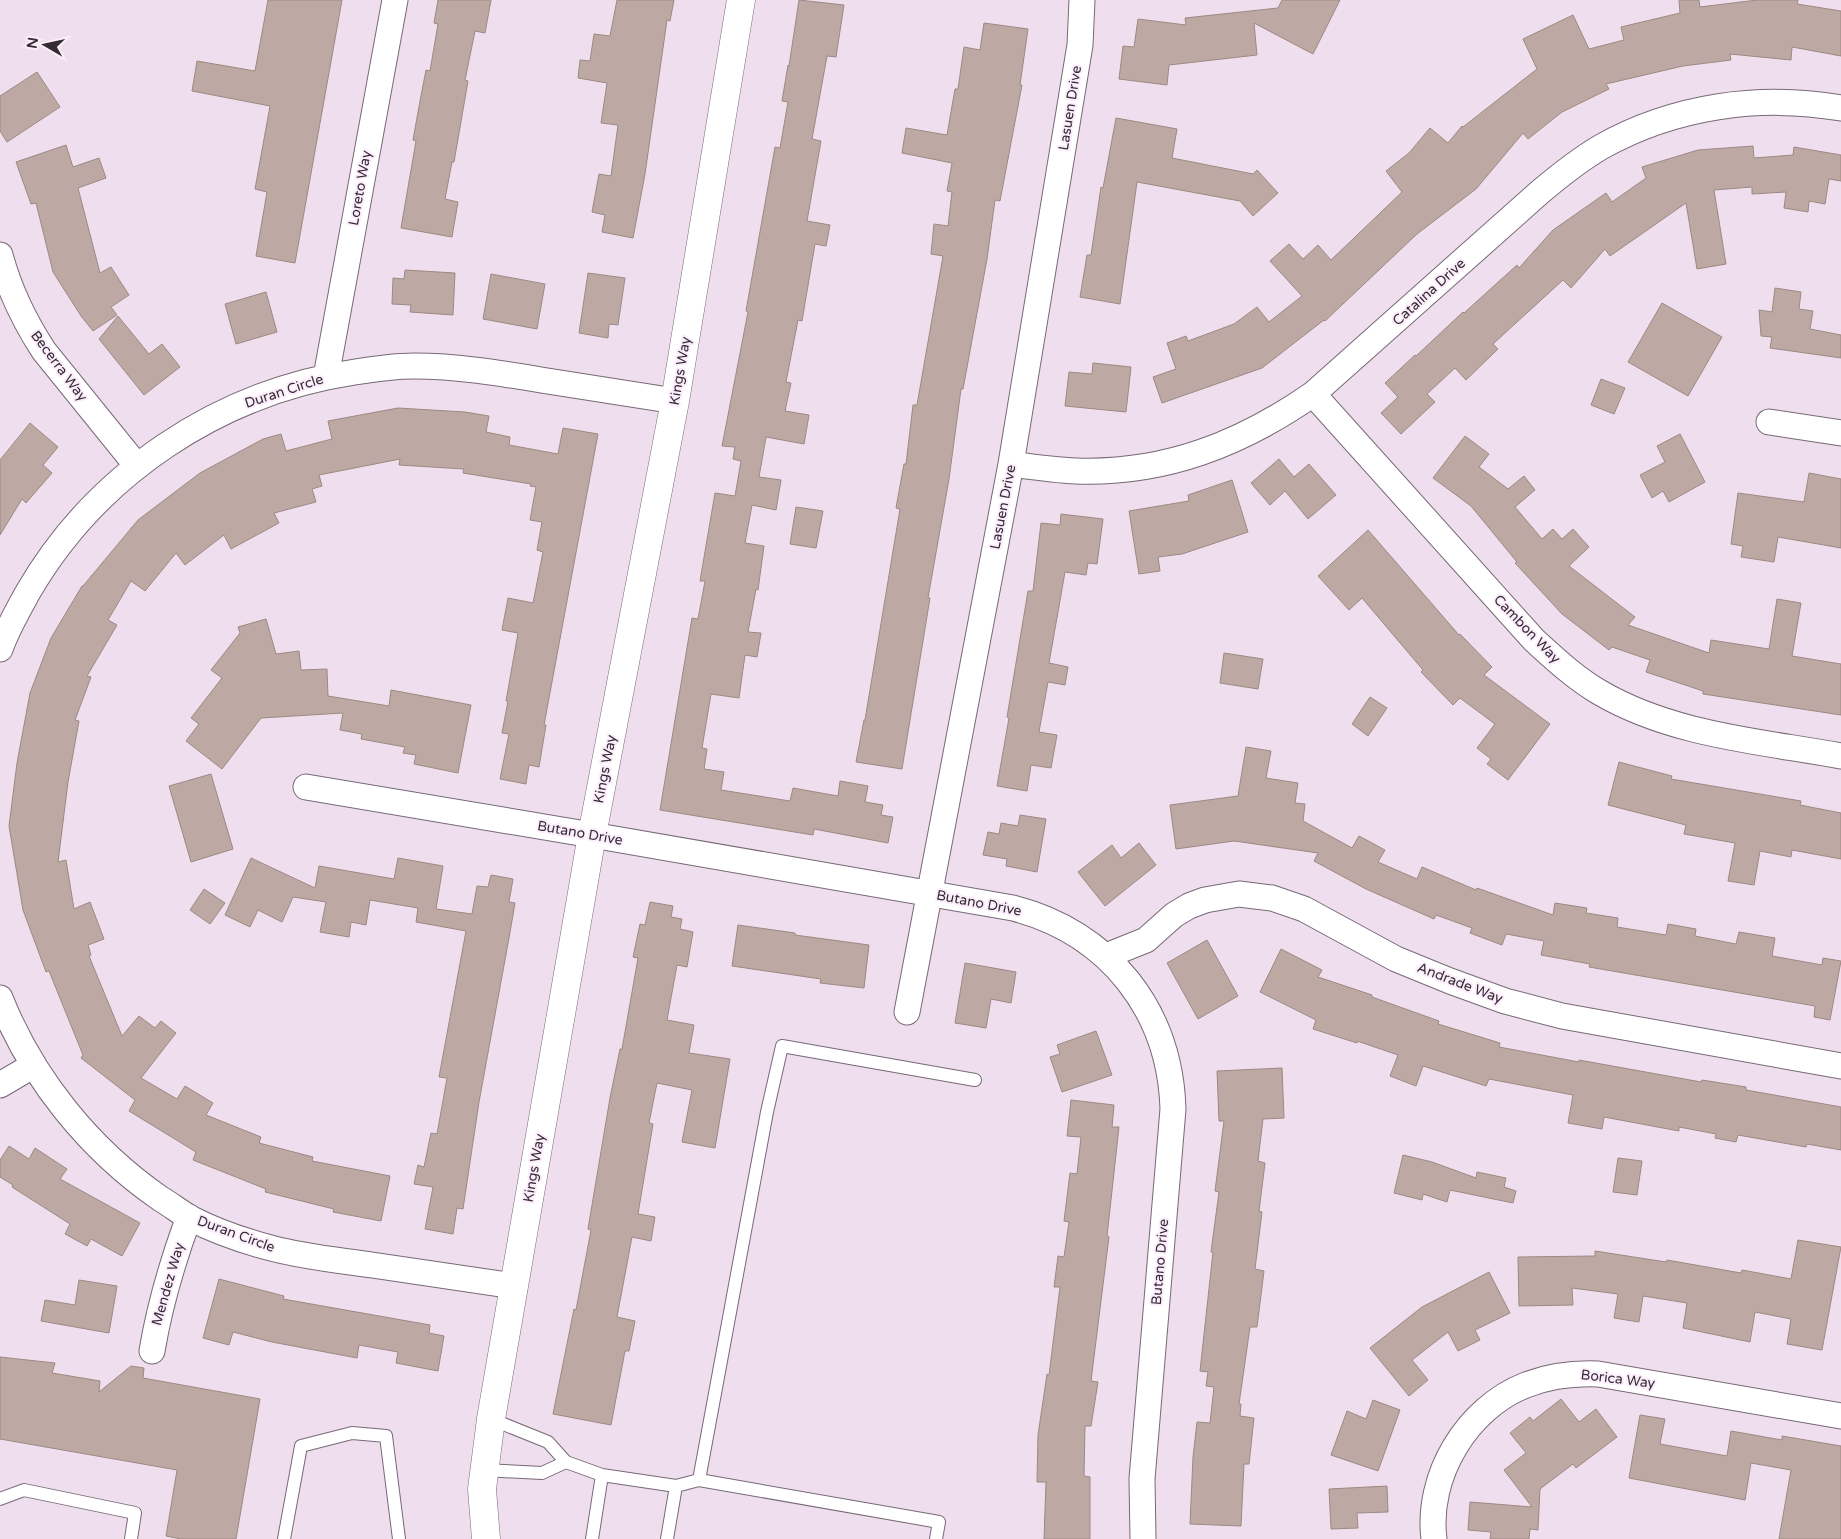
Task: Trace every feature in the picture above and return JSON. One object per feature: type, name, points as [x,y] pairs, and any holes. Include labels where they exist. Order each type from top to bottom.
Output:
[{"type":"street","name":"Loreto Way","points":[[326,376],[395,0]]},
{"type":"street","name":"Kings Way","points":[[486,1539],[482,1489],[491,1419],[592,835],[675,401],[741,0]]},
{"type":"street","name":"Lasuen Drive","points":[[907,1012],[1011,464],[1080,45],[1082,0]]},
{"type":"street","name":"Catalina Drive","points":[[1011,464],[1077,471],[1136,468],[1175,460],[1212,449],[1248,434],[1282,415],[1312,394],[1570,166],[1602,147],[1634,131],[1686,113],[1723,105],[1778,101],[1841,108]]},
{"type":"street","name":"Becerra Way","points":[[0,255],[14,297],[33,334],[137,466]]},
{"type":"street","name":"Duran Circle","points":[[0,648],[15,615],[34,582],[67,535],[99,500],[137,466],[180,436],[222,412],[266,394],[326,376],[382,368],[414,366],[478,370],[675,401]]},
{"type":"street","name":"Cambon Way","points":[[1312,394],[1534,640],[1571,674],[1629,708],[1660,721],[1692,730],[1841,756]]},
{"type":"street","points":[[1769,422],[1841,433]]},
{"type":"street","name":"Butano Drive","points":[[306,787],[929,893],[1028,912],[1063,926],[1093,945],[1106,956],[1137,991],[1154,1022],[1166,1056],[1172,1091],[1172,1118],[1142,1479],[1143,1539]]},
{"type":"street","name":"Andrade Way","points":[[1106,956],[1146,940],[1174,915],[1189,906],[1205,900],[1239,894],[1272,898],[1304,909],[1396,958],[1450,981],[1505,1000],[1562,1016],[1841,1066]]},
{"type":"street","name":"Duran Circle","points":[[0,998],[7,1017],[34,1066],[76,1123],[110,1158],[146,1188],[189,1217],[224,1233],[271,1248],[319,1258],[514,1286]]},
{"type":"street","points":[[0,1085],[34,1066]]},
{"type":"street","name":"Mendez Way","points":[[152,1351],[159,1308],[189,1217]]},
{"type":"street","name":"Borica Way","points":[[1434,1539],[1436,1496],[1444,1470],[1456,1444],[1493,1404],[1526,1385],[1561,1375],[1598,1374],[1841,1416]]},
{"type":"lane","points":[[699,1480],[782,1046],[975,1080]]},
{"type":"lane","points":[[491,1419],[548,1442],[566,1462],[602,1475],[676,1486],[699,1480],[939,1522],[936,1539]]},
{"type":"lane","points":[[284,1539],[301,1446],[352,1433],[386,1436],[399,1539]]},
{"type":"lane","points":[[483,1470],[542,1473],[566,1462]]},
{"type":"lane","points":[[592,1539],[602,1475]]},
{"type":"lane","points":[[667,1539],[676,1486]]},
{"type":"lane","points":[[0,1500],[24,1490],[135,1513],[131,1539]]},
{"type":"building","points":[[268,0],[342,0],[295,263],[256,256],[267,192],[255,189],[270,106],[192,91],[197,61],[255,71]]},
{"type":"building","points":[[438,0],[491,0],[485,33],[475,31],[465,80],[468,81],[454,162],[452,162],[445,199],[458,202],[452,237],[401,228],[416,141],[413,140],[420,101],[426,70],[430,71],[438,24],[434,23]]},
{"type":"building","points":[[617,0],[674,0],[670,21],[667,20],[645,174],[633,238],[602,232],[605,215],[592,212],[599,174],[611,176],[618,125],[601,123],[607,83],[578,78],[580,60],[590,61],[594,34],[610,36]]},
{"type":"building","points":[[799,0],[844,5],[836,57],[827,56],[812,139],[821,141],[807,221],[830,225],[826,246],[815,244],[802,321],[798,320],[786,382],[791,383],[785,411],[809,415],[804,444],[766,437],[759,477],[781,480],[776,510],[752,505],[745,543],[764,546],[758,590],[756,589],[748,632],[761,633],[757,657],[745,655],[739,698],[711,694],[702,748],[707,749],[704,769],[724,772],[721,790],[790,801],[793,788],[838,796],[840,781],[868,786],[865,802],[883,805],[881,815],[893,817],[888,843],[814,829],[813,835],[660,810],[692,618],[698,619],[705,581],[700,581],[715,493],[735,496],[741,461],[733,459],[735,447],[722,446],[748,312],[746,311],[775,147],[780,148],[788,102],[782,101]]},
{"type":"building","points":[[1282,0],[1340,0],[1313,54],[1254,23],[1257,55],[1169,65],[1167,85],[1119,79],[1123,46],[1134,47],[1138,19],[1186,25],[1185,18],[1278,8]]},
{"type":"building","points":[[1679,0],[1699,0],[1700,7],[1757,0],[1798,0],[1797,4],[1841,11],[1841,56],[1792,47],[1791,60],[1730,54],[1731,60],[1683,66],[1606,84],[1609,89],[1562,112],[1528,139],[1523,133],[1476,189],[1417,234],[1325,321],[1262,368],[1162,403],[1153,377],[1176,369],[1167,343],[1186,336],[1188,341],[1234,324],[1257,307],[1269,322],[1302,296],[1270,261],[1289,244],[1303,259],[1318,245],[1331,260],[1402,192],[1386,171],[1409,153],[1430,128],[1448,143],[1462,126],[1537,69],[1523,39],[1573,15],[1589,49],[1624,40],[1621,27],[1680,13]]},
{"type":"building","points":[[984,23],[1028,29],[1020,85],[1022,85],[1000,201],[995,200],[987,259],[963,389],[961,389],[949,479],[928,598],[930,598],[902,769],[856,762],[865,720],[900,509],[896,508],[904,464],[906,464],[913,405],[917,405],[943,256],[931,254],[934,224],[948,226],[952,192],[947,191],[952,163],[902,153],[906,128],[947,135],[955,89],[958,89],[964,47],[980,50]]},
{"type":"building","points":[[37,72],[60,107],[7,142],[0,131],[0,96]]},
{"type":"building","points":[[1116,118],[1177,129],[1172,158],[1253,174],[1257,170],[1278,193],[1253,216],[1240,201],[1137,182],[1120,304],[1080,297],[1087,255],[1091,255],[1101,187],[1103,188]]},
{"type":"building","points":[[66,145],[73,167],[99,158],[106,178],[78,188],[100,273],[111,267],[129,295],[111,307],[117,315],[93,331],[81,316],[53,272],[36,203],[31,204],[16,162]]},
{"type":"building","points":[[1753,146],[1754,158],[1793,155],[1794,147],[1841,155],[1841,181],[1829,179],[1825,204],[1809,201],[1808,212],[1784,208],[1786,192],[1752,194],[1752,187],[1714,190],[1726,264],[1697,269],[1686,203],[1610,256],[1605,249],[1571,288],[1563,280],[1493,344],[1498,349],[1466,380],[1455,368],[1427,394],[1435,402],[1401,434],[1381,413],[1398,397],[1385,383],[1517,265],[1519,268],[1553,230],[1606,193],[1612,202],[1646,178],[1642,167],[1698,150]]},
{"type":"building","points":[[405,270],[455,273],[453,315],[410,312],[411,305],[392,304],[393,278],[404,279]]},
{"type":"building","points":[[588,273],[625,278],[618,325],[609,324],[608,338],[579,333]]},
{"type":"building","points":[[491,274],[545,284],[537,329],[483,319]]},
{"type":"building","points":[[1775,288],[1801,292],[1799,309],[1813,311],[1810,329],[1841,335],[1841,358],[1770,348],[1772,337],[1761,336],[1759,310],[1772,312]]},
{"type":"building","points":[[266,292],[277,332],[236,344],[225,304]]},
{"type":"building","points":[[1662,303],[1722,337],[1688,396],[1628,362]]},
{"type":"building","points":[[118,316],[149,354],[162,344],[180,367],[144,395],[99,339]]},
{"type":"building","points":[[1093,363],[1131,367],[1126,412],[1065,406],[1069,372],[1092,374]]},
{"type":"building","points":[[1601,379],[1625,388],[1614,414],[1591,405]]},
{"type":"building","points":[[398,408],[465,412],[489,416],[486,432],[510,437],[509,445],[558,454],[563,428],[598,434],[544,725],[546,725],[539,767],[529,765],[526,784],[500,779],[509,734],[502,733],[518,633],[502,630],[508,598],[533,603],[543,552],[537,550],[542,522],[530,520],[536,487],[530,486],[531,484],[463,473],[464,469],[399,465],[400,459],[319,475],[322,486],[312,489],[316,502],[274,513],[279,523],[231,549],[224,535],[185,565],[176,553],[145,591],[131,581],[108,620],[117,625],[87,676],[91,677],[75,720],[79,721],[68,782],[58,862],[66,860],[74,909],[90,902],[104,939],[88,945],[91,955],[89,956],[122,1036],[139,1016],[155,1028],[161,1021],[176,1033],[141,1078],[177,1099],[185,1086],[213,1103],[206,1115],[261,1137],[259,1143],[313,1157],[312,1161],[390,1176],[381,1221],[333,1212],[334,1209],[265,1192],[266,1189],[193,1160],[196,1152],[129,1111],[135,1100],[81,1058],[83,1055],[49,971],[46,972],[23,910],[9,826],[17,763],[30,693],[51,638],[82,586],[138,520],[200,473],[263,439],[281,434],[286,451],[332,439],[328,421]]},
{"type":"building","points":[[30,423],[58,447],[43,465],[52,473],[26,503],[22,499],[0,535],[0,460]]},
{"type":"building","points":[[1680,434],[1705,482],[1669,502],[1663,491],[1652,498],[1640,475],[1665,462],[1657,446]]},
{"type":"building","points":[[1465,436],[1489,454],[1479,467],[1508,489],[1524,476],[1535,490],[1515,507],[1542,539],[1553,529],[1562,539],[1573,529],[1589,547],[1569,566],[1635,617],[1628,625],[1709,653],[1711,640],[1769,649],[1777,599],[1801,603],[1792,656],[1841,664],[1841,715],[1703,694],[1703,691],[1646,672],[1650,660],[1612,647],[1609,650],[1562,614],[1515,563],[1517,562],[1471,506],[1433,478]]},
{"type":"building","points":[[1279,459],[1294,477],[1309,464],[1336,495],[1308,519],[1285,491],[1270,505],[1251,483]]},
{"type":"building","points":[[1809,473],[1841,479],[1841,548],[1778,537],[1774,562],[1741,557],[1743,546],[1731,544],[1738,493],[1804,502]]},
{"type":"building","points":[[1232,480],[1248,532],[1182,554],[1158,557],[1160,571],[1139,574],[1129,511],[1189,501],[1188,495]]},
{"type":"building","points":[[796,507],[823,511],[816,548],[790,544]]},
{"type":"building","points":[[1061,514],[1103,519],[1097,564],[1088,563],[1086,575],[1065,572],[1049,663],[1068,667],[1065,685],[1048,682],[1039,732],[1057,735],[1051,768],[1031,765],[1027,791],[997,786],[1028,591],[1033,591],[1041,523],[1060,525]]},
{"type":"building","points":[[1368,530],[1459,635],[1492,667],[1484,675],[1550,724],[1508,780],[1487,764],[1491,759],[1477,748],[1495,724],[1460,698],[1453,705],[1421,672],[1423,670],[1362,598],[1349,610],[1318,576]]},
{"type":"building","points":[[266,619],[276,654],[299,651],[301,670],[327,669],[328,696],[389,706],[391,690],[471,705],[458,773],[414,764],[416,755],[403,753],[405,747],[361,739],[362,734],[340,730],[343,713],[261,718],[222,769],[186,741],[199,724],[191,718],[222,678],[211,670],[240,633],[238,627]]},
{"type":"building","points":[[1224,653],[1263,659],[1258,689],[1220,683]]},
{"type":"building","points":[[1370,697],[1387,708],[1368,736],[1352,724]]},
{"type":"building","points":[[1246,747],[1271,751],[1266,778],[1298,783],[1295,803],[1305,804],[1303,821],[1352,848],[1359,836],[1385,850],[1378,862],[1417,879],[1422,867],[1476,890],[1477,888],[1553,915],[1555,903],[1587,908],[1586,913],[1618,918],[1617,927],[1666,935],[1668,924],[1696,929],[1695,936],[1736,944],[1739,932],[1775,938],[1772,956],[1822,965],[1823,958],[1841,961],[1830,1020],[1814,1017],[1815,1006],[1589,967],[1590,964],[1541,955],[1544,941],[1506,934],[1502,945],[1470,933],[1472,928],[1436,915],[1434,919],[1366,889],[1314,861],[1318,853],[1234,841],[1176,849],[1170,805],[1238,796]]},
{"type":"building","points":[[1619,762],[1672,776],[1671,779],[1801,801],[1800,805],[1841,813],[1841,859],[1792,850],[1791,857],[1760,851],[1754,885],[1728,881],[1735,843],[1684,834],[1686,825],[1608,805]]},
{"type":"building","points":[[211,774],[233,849],[191,862],[169,786]]},
{"type":"building","points":[[1020,815],[1046,819],[1037,872],[1006,866],[1007,859],[983,855],[988,832],[999,834],[1001,823],[1018,826]]},
{"type":"building","points":[[1139,843],[1156,865],[1105,906],[1078,872],[1112,845],[1121,858]]},
{"type":"building","points":[[251,858],[315,888],[319,866],[394,879],[398,858],[443,866],[436,909],[472,914],[477,886],[488,887],[491,875],[513,879],[509,902],[515,903],[479,1102],[463,1209],[457,1208],[453,1234],[425,1229],[433,1187],[414,1184],[418,1165],[424,1167],[431,1133],[437,1134],[447,1078],[439,1077],[466,931],[416,922],[418,908],[370,900],[366,925],[351,922],[349,937],[320,932],[326,902],[293,897],[282,922],[258,910],[250,927],[225,915]]},
{"type":"building","points":[[204,889],[225,903],[210,924],[190,910]]},
{"type":"building","points":[[650,902],[673,906],[671,917],[682,919],[680,929],[693,932],[687,967],[677,965],[667,1020],[694,1025],[689,1053],[730,1059],[715,1148],[682,1142],[692,1090],[657,1083],[649,1123],[653,1124],[638,1214],[655,1217],[651,1241],[632,1237],[617,1317],[635,1321],[629,1351],[625,1351],[611,1425],[553,1414],[591,1230],[588,1229],[610,1098],[620,1049],[622,1049],[638,958],[633,957],[640,924],[645,925]]},
{"type":"building","points":[[738,925],[869,945],[864,988],[820,983],[821,979],[732,966]]},
{"type":"building","points":[[1207,940],[1238,996],[1198,1019],[1167,963]]},
{"type":"building","points":[[1281,949],[1322,970],[1318,977],[1372,995],[1372,997],[1439,1021],[1438,1024],[1500,1043],[1499,1047],[1701,1082],[1702,1080],[1746,1087],[1746,1090],[1841,1107],[1841,1150],[1807,1144],[1806,1147],[1738,1135],[1736,1142],[1715,1138],[1716,1134],[1679,1127],[1679,1131],[1604,1117],[1602,1129],[1568,1123],[1573,1095],[1489,1079],[1486,1086],[1423,1066],[1416,1086],[1390,1076],[1398,1055],[1313,1029],[1316,1020],[1260,992]]},
{"type":"building","points":[[965,963],[1016,972],[1011,1003],[991,999],[986,1028],[955,1023]]},
{"type":"building","points":[[1096,1031],[1112,1075],[1062,1092],[1050,1057],[1060,1054],[1057,1045]]},
{"type":"building","points":[[1282,1068],[1284,1118],[1263,1119],[1258,1161],[1265,1163],[1259,1211],[1262,1212],[1255,1269],[1264,1271],[1257,1327],[1250,1327],[1239,1404],[1241,1404],[1240,1416],[1254,1418],[1249,1464],[1244,1464],[1241,1526],[1190,1524],[1193,1457],[1197,1422],[1210,1423],[1214,1387],[1206,1386],[1208,1372],[1200,1371],[1213,1252],[1211,1252],[1219,1192],[1215,1191],[1224,1121],[1219,1121],[1217,1071]]},
{"type":"building","points":[[1071,1100],[1114,1105],[1112,1127],[1119,1127],[1107,1236],[1109,1237],[1091,1381],[1098,1382],[1091,1426],[1085,1426],[1084,1476],[1090,1477],[1090,1539],[1044,1539],[1046,1482],[1037,1482],[1038,1435],[1047,1374],[1049,1375],[1060,1287],[1054,1287],[1058,1256],[1064,1257],[1069,1222],[1064,1221],[1070,1173],[1077,1174],[1081,1137],[1067,1136]]},
{"type":"building","points":[[9,1146],[29,1159],[35,1148],[67,1169],[60,1179],[140,1223],[122,1256],[91,1239],[87,1246],[65,1234],[70,1224],[12,1187],[13,1185],[0,1177],[0,1160]]},
{"type":"building","points":[[1403,1155],[1432,1162],[1476,1178],[1477,1172],[1506,1178],[1504,1187],[1516,1191],[1513,1203],[1450,1190],[1447,1202],[1423,1194],[1422,1200],[1394,1193]]},
{"type":"building","points":[[1618,1158],[1642,1161],[1637,1195],[1613,1192]]},
{"type":"building","points":[[1798,1240],[1841,1247],[1822,1350],[1787,1344],[1791,1319],[1755,1312],[1750,1342],[1683,1328],[1687,1303],[1643,1296],[1639,1322],[1614,1318],[1618,1294],[1572,1288],[1573,1305],[1519,1306],[1518,1257],[1595,1256],[1595,1251],[1666,1262],[1667,1260],[1741,1273],[1742,1270],[1791,1279]]},
{"type":"building","points":[[1489,1272],[1510,1313],[1475,1330],[1480,1340],[1458,1351],[1448,1332],[1412,1360],[1428,1380],[1409,1396],[1370,1348],[1422,1307]]},
{"type":"building","points":[[219,1279],[284,1296],[283,1299],[430,1325],[429,1333],[444,1336],[438,1371],[396,1363],[398,1352],[359,1345],[357,1358],[272,1342],[233,1332],[229,1345],[203,1338]]},
{"type":"building","points":[[79,1280],[117,1286],[109,1333],[41,1321],[45,1300],[75,1305]]},
{"type":"building","points":[[0,1357],[55,1363],[52,1373],[100,1381],[99,1392],[131,1366],[144,1368],[143,1378],[260,1399],[236,1539],[181,1539],[166,1536],[177,1470],[0,1439]]},
{"type":"building","points":[[1561,1399],[1579,1422],[1596,1409],[1617,1437],[1576,1468],[1573,1464],[1540,1489],[1538,1530],[1530,1529],[1529,1539],[1490,1539],[1491,1532],[1468,1530],[1470,1502],[1532,1507],[1504,1470],[1526,1453],[1510,1433],[1530,1417],[1533,1421]]},
{"type":"building","points":[[1373,1400],[1400,1410],[1378,1471],[1331,1455],[1347,1411],[1366,1419]]},
{"type":"building","points":[[1640,1415],[1665,1419],[1660,1444],[1727,1456],[1731,1431],[1782,1440],[1782,1436],[1841,1446],[1841,1539],[1779,1539],[1791,1470],[1751,1463],[1745,1500],[1629,1478]]},
{"type":"building","points":[[1387,1486],[1388,1512],[1357,1513],[1358,1528],[1331,1529],[1329,1489]]}]
